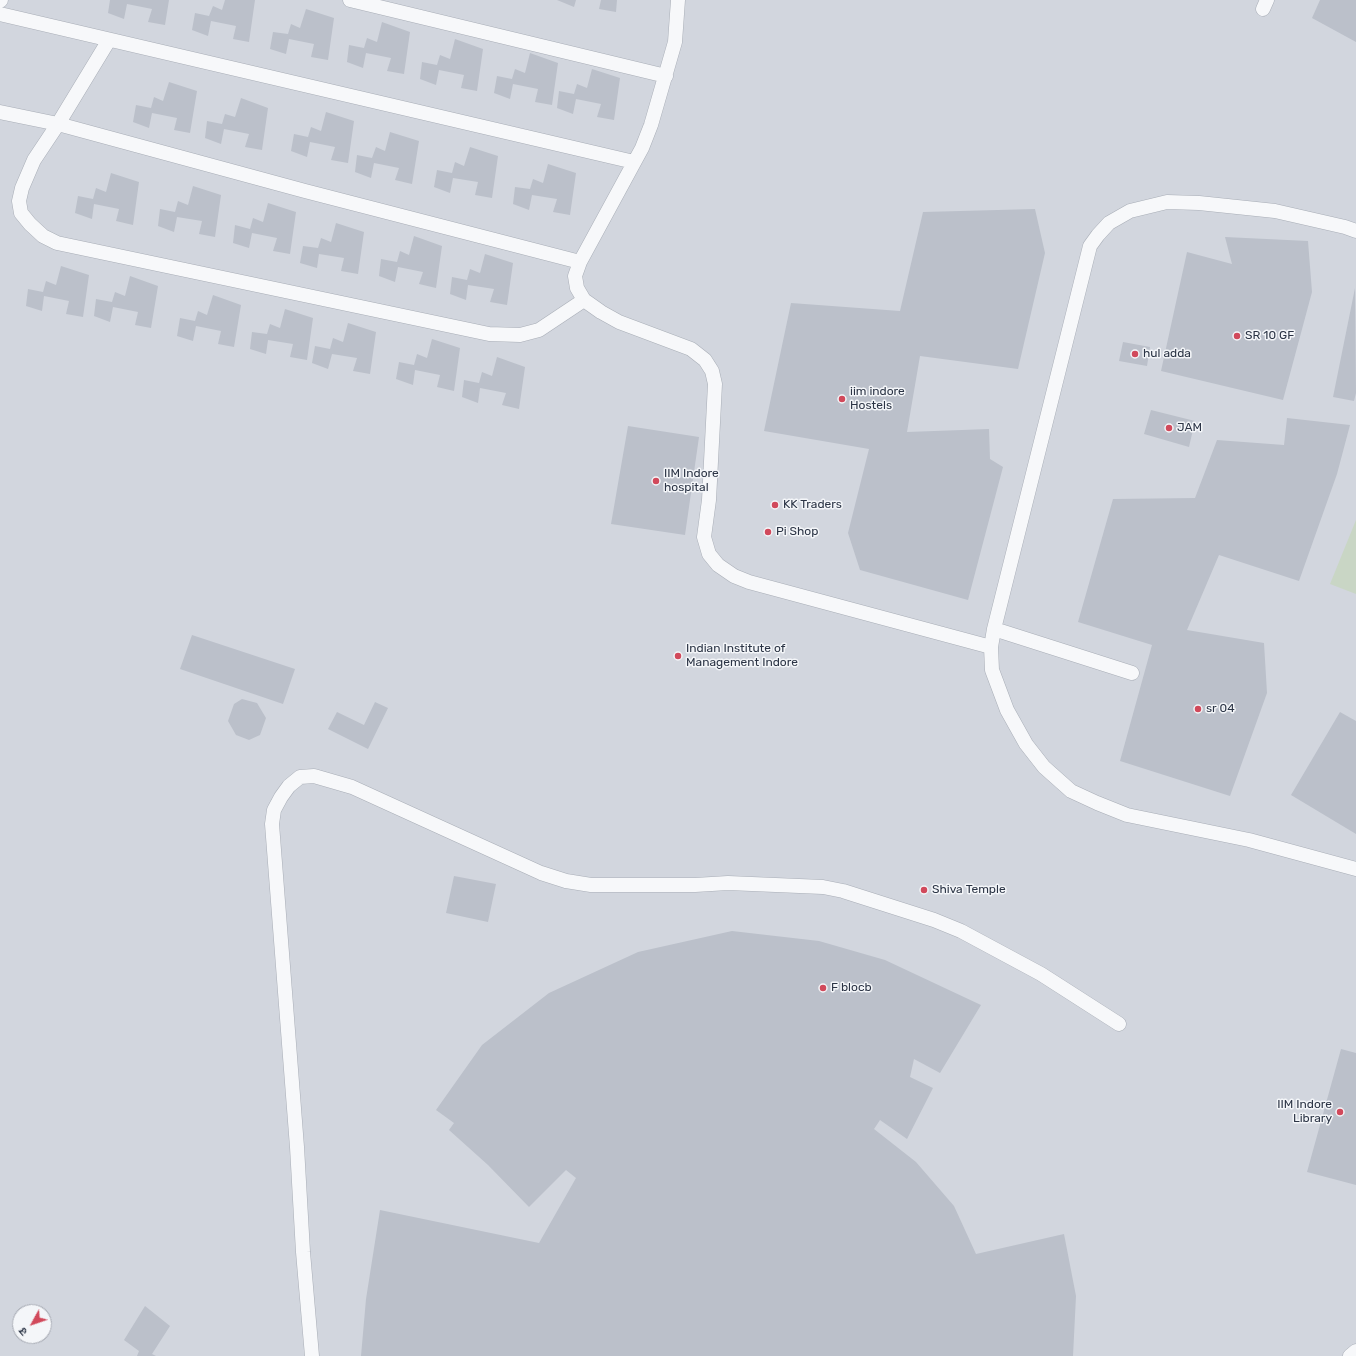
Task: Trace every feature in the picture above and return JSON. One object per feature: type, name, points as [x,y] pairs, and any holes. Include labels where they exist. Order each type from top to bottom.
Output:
[{"type":"lane","points":[[350,0],[666,76]]},
{"type":"lane","points":[[678,0],[675,42],[651,125],[634,162],[580,262],[575,276],[577,288],[584,300],[601,312],[619,322],[691,349],[705,360],[712,371],[715,384],[709,500],[704,537],[709,554],[718,565],[734,576],[749,582],[991,647]]},
{"type":"lane","points":[[0,14],[634,162]]},
{"type":"lane","points":[[109,40],[58,124],[34,160],[22,188],[19,201],[20,213],[43,236],[57,243],[489,334],[520,335],[539,330],[584,300]]},
{"type":"lane","points":[[0,112],[58,124],[305,191],[580,262]]},
{"type":"lane","points":[[1356,231],[1345,227],[1275,211],[1199,203],[1168,202],[1130,211],[1109,224],[1098,235],[1090,246],[994,629],[991,647],[992,670],[1007,710],[1026,744],[1044,767],[1071,791],[1127,815],[1249,840],[1356,869]]},
{"type":"lane","points":[[994,629],[1132,673]]},
{"type":"lane","points":[[312,1356],[272,824],[274,810],[281,797],[289,786],[300,777],[314,776],[352,787],[541,873],[566,881],[591,885],[695,885],[728,883],[823,887],[843,891],[934,920],[961,931],[1041,974],[1119,1024]]},
{"type":"lane","points":[[1356,1351],[1350,1356],[1356,1355]]},
{"type":"shaded area","name":"Indian Institute of Management Indore","points":[[0,0],[1356,0],[1356,1356],[0,1356]]},
{"type":"green space","points":[[1356,520],[1356,594],[1330,584]]},
{"type":"building","points":[[110,0],[169,0],[165,25],[148,22],[152,9],[127,4],[124,19],[108,13]]},
{"type":"building","points":[[225,0],[255,0],[249,42],[233,39],[236,26],[211,21],[208,36],[192,30],[195,13],[209,16],[213,6],[222,10]]},
{"type":"building","points":[[557,0],[576,0],[574,7]]},
{"type":"building","points":[[601,0],[617,0],[616,12],[599,9]]},
{"type":"building","points":[[1320,0],[1356,0],[1356,42],[1312,18]]},
{"type":"building","points":[[306,9],[334,18],[328,60],[311,57],[314,44],[289,39],[286,54],[270,49],[273,32],[288,34],[291,24],[300,28]]},
{"type":"building","points":[[382,22],[410,32],[404,74],[387,71],[391,58],[366,53],[363,68],[347,62],[349,45],[364,48],[367,38],[377,42]]},
{"type":"building","points":[[455,39],[483,49],[477,91],[461,88],[464,75],[439,70],[436,85],[420,79],[422,62],[437,65],[440,55],[450,59]]},
{"type":"building","points":[[530,53],[558,63],[552,105],[535,102],[538,89],[513,84],[510,99],[494,93],[497,76],[512,79],[515,69],[525,73]]},
{"type":"building","points":[[592,69],[620,78],[614,120],[597,117],[601,104],[576,99],[573,114],[557,108],[559,91],[574,94],[577,84],[587,88]]},
{"type":"building","points":[[169,82],[197,91],[190,133],[174,130],[177,118],[152,113],[149,128],[133,122],[136,105],[151,108],[154,97],[163,101]]},
{"type":"building","points":[[241,98],[268,108],[262,150],[245,147],[249,134],[224,129],[221,144],[205,138],[207,121],[222,124],[225,114],[235,117]]},
{"type":"building","points":[[326,112],[354,121],[348,163],[331,160],[335,147],[310,142],[307,157],[291,151],[294,134],[308,137],[311,127],[321,131]]},
{"type":"building","points":[[390,132],[419,141],[412,184],[395,180],[399,168],[374,163],[371,178],[355,172],[357,155],[372,158],[376,147],[385,151]]},
{"type":"building","points":[[470,147],[498,156],[492,198],[475,195],[478,182],[453,178],[450,193],[434,187],[437,170],[452,173],[455,162],[464,166]]},
{"type":"building","points":[[548,164],[576,173],[570,215],[553,212],[557,199],[532,195],[529,210],[513,204],[515,187],[530,189],[533,179],[543,183]]},
{"type":"building","points":[[111,173],[139,182],[133,225],[116,221],[119,209],[94,204],[92,219],[75,213],[78,196],[93,199],[96,188],[106,192]]},
{"type":"building","points":[[193,186],[221,195],[215,237],[199,234],[202,221],[177,217],[174,232],[158,226],[160,209],[175,212],[178,201],[188,205]]},
{"type":"building","points":[[268,203],[296,212],[290,254],[273,251],[277,238],[252,233],[249,248],[233,243],[235,225],[250,229],[253,218],[263,222]]},
{"type":"building","name":"iim indore Hostels","points":[[1035,209],[1045,253],[1018,369],[920,356],[907,432],[989,429],[990,459],[1003,467],[968,600],[860,570],[848,533],[869,449],[764,431],[791,303],[900,311],[923,212]]},
{"type":"building","points":[[336,223],[364,232],[358,274],[341,271],[344,258],[319,254],[317,268],[300,263],[303,246],[318,248],[321,238],[331,242]]},
{"type":"building","points":[[414,236],[442,246],[436,288],[419,284],[423,272],[398,267],[395,282],[379,276],[381,259],[397,262],[400,251],[409,255]]},
{"type":"building","points":[[1225,237],[1308,241],[1312,292],[1283,400],[1161,371],[1187,252],[1232,264]]},
{"type":"building","points":[[485,254],[513,263],[507,305],[490,302],[494,289],[468,285],[466,300],[450,294],[452,277],[467,280],[470,269],[480,273]]},
{"type":"building","points":[[61,266],[89,275],[83,317],[66,314],[69,301],[44,296],[42,311],[26,306],[28,289],[43,292],[46,281],[56,285]]},
{"type":"building","points":[[130,276],[158,286],[151,328],[135,325],[138,312],[113,307],[110,322],[94,316],[96,299],[112,302],[115,292],[125,296]]},
{"type":"building","points":[[1355,288],[1356,393],[1354,401],[1333,397]]},
{"type":"building","points":[[213,295],[241,305],[234,347],[218,344],[221,331],[196,326],[193,341],[177,336],[180,318],[195,321],[198,311],[207,315]]},
{"type":"building","points":[[285,309],[313,318],[307,360],[290,357],[293,344],[268,340],[266,354],[250,349],[252,332],[267,334],[270,324],[280,328]]},
{"type":"building","points":[[348,323],[376,332],[370,374],[353,371],[357,358],[332,354],[328,369],[312,363],[315,346],[330,349],[333,338],[343,342]]},
{"type":"building","points":[[432,339],[460,348],[454,391],[437,387],[440,375],[415,370],[413,385],[396,379],[399,362],[414,365],[417,354],[427,358]]},
{"type":"building","name":"hul adda","points":[[1123,342],[1150,347],[1147,366],[1119,361]]},
{"type":"building","points":[[497,357],[525,367],[519,409],[502,405],[506,393],[480,388],[478,403],[462,397],[464,380],[479,383],[482,372],[492,376]]},
{"type":"building","name":"JAM","points":[[1151,410],[1195,421],[1189,447],[1144,434]]},
{"type":"building","points":[[1287,418],[1350,425],[1337,474],[1299,581],[1219,555],[1187,630],[1264,643],[1267,693],[1230,796],[1120,761],[1152,645],[1078,622],[1113,499],[1195,498],[1217,440],[1284,445]]},
{"type":"building","name":"IIM Indore hospital","points":[[628,426],[699,437],[685,535],[611,524]]},
{"type":"building","points":[[192,635],[295,669],[283,704],[180,669]]},
{"type":"building","points":[[242,699],[257,703],[266,718],[260,735],[249,740],[236,735],[228,721],[234,704]]},
{"type":"building","points":[[375,702],[388,708],[368,749],[328,729],[337,712],[364,725]]},
{"type":"building","points":[[1340,712],[1356,721],[1356,834],[1291,795]]},
{"type":"building","points":[[454,876],[496,884],[488,922],[446,913]]},
{"type":"building","points":[[732,931],[819,941],[885,960],[981,1005],[940,1073],[914,1059],[910,1077],[933,1088],[907,1139],[880,1120],[874,1129],[916,1162],[954,1206],[976,1254],[1064,1234],[1076,1296],[1073,1356],[361,1356],[366,1299],[380,1210],[539,1243],[576,1178],[566,1170],[529,1207],[488,1165],[449,1130],[454,1123],[436,1110],[482,1045],[549,993],[638,952]]},
{"type":"building","name":"IIM Indore Library","points":[[1341,1049],[1356,1053],[1356,1185],[1307,1172]]},
{"type":"building","points":[[145,1306],[170,1326],[152,1354],[156,1356],[137,1356],[139,1351],[124,1340]]},
{"type":"place","name":"SR 10 GF","points":[[1237,336]]},
{"type":"place","name":"hul adda","points":[[1135,354]]},
{"type":"place","name":"iim indore Hostels","points":[[842,399]]},
{"type":"place","name":"JAM","points":[[1169,428]]},
{"type":"place","name":"IIM Indore hospital","points":[[656,481]]},
{"type":"place","name":"KK Traders","points":[[775,505]]},
{"type":"place","name":"Pi Shop","points":[[768,532]]},
{"type":"place","name":"Indian Institute of Management Indore","points":[[678,656]]},
{"type":"place","name":"sr 04","points":[[1198,709]]},
{"type":"place","name":"Shiva Temple","points":[[924,890]]},
{"type":"place","name":"F blocb","points":[[823,988]]},
{"type":"place","name":"IIM Indore Library","points":[[1340,1112]]}]
